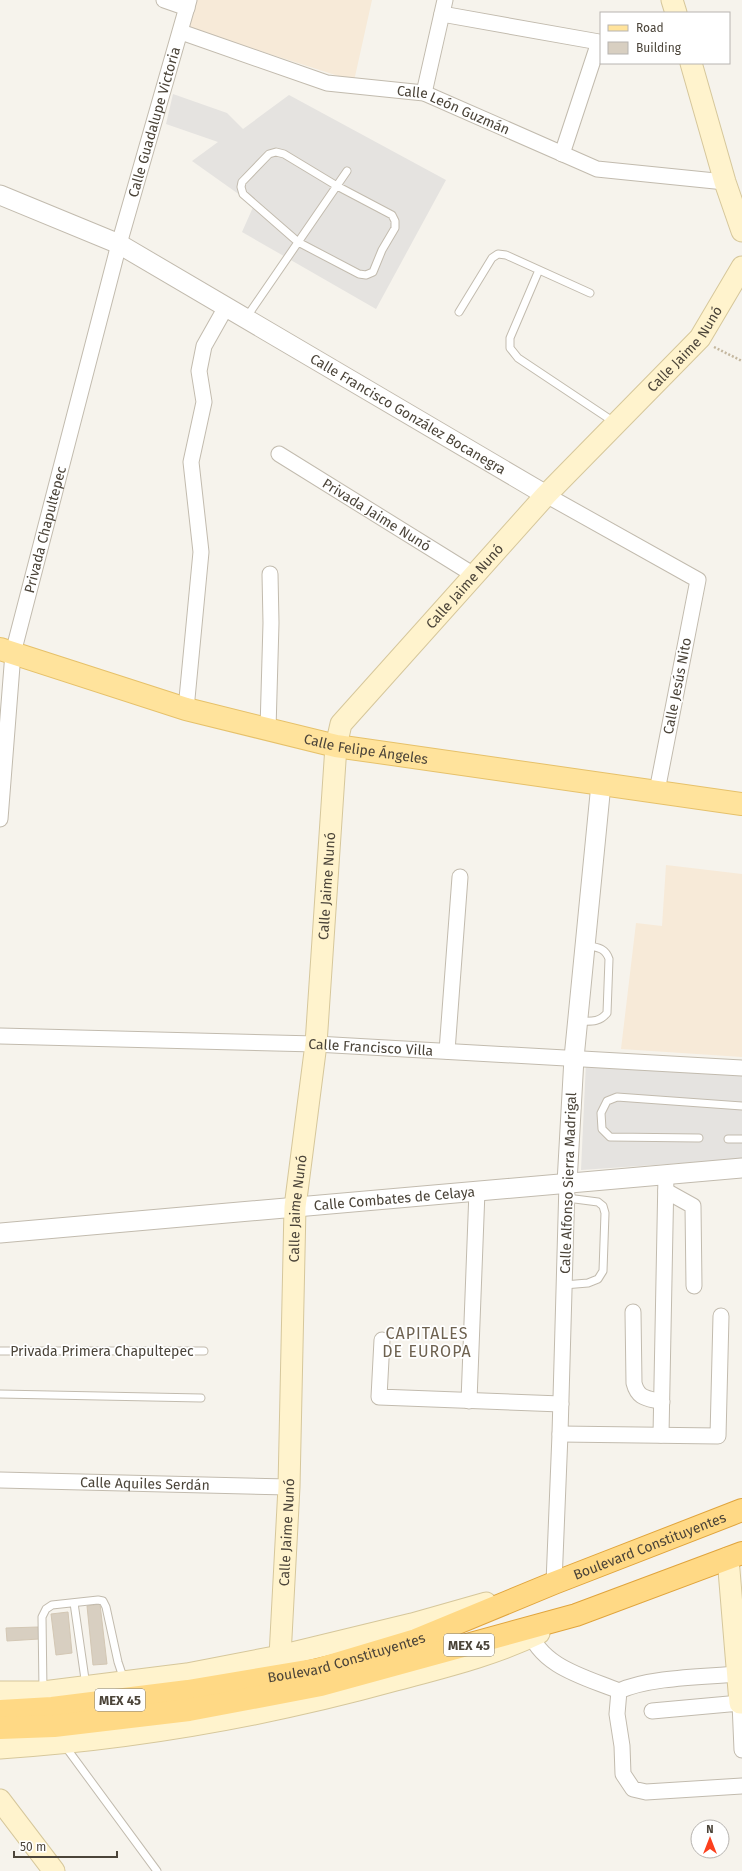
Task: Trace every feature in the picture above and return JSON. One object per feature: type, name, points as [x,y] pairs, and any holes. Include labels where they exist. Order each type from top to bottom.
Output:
[{"type":"highway","name":"Boulevard Constituyentes","points":[[0,1728],[54,1726],[188,1700],[320,1669],[416,1640],[554,1583],[742,1510]]},
{"type":"highway","name":"Boulevard Constituyentes","points":[[0,1711],[188,1700],[321,1685],[529,1632],[735,1556]]},
{"type":"main road","points":[[672,0],[676,12]]},
{"type":"main road","points":[[691,64],[742,231]]},
{"type":"main road","name":"Calle Jaime Nunó","points":[[280,1656],[289,1487],[295,1207],[316,1044],[336,746],[341,724],[546,494],[700,338],[742,267]]},
{"type":"main road","name":"Calle Felipe Ángeles","points":[[7,651],[186,709],[336,746],[742,804]]},
{"type":"main road","points":[[735,1556],[741,1703]]},
{"type":"main road","points":[[0,1692],[43,1692],[125,1682],[187,1674],[280,1656],[412,1624],[554,1583]]},
{"type":"main road","points":[[0,1748],[64,1744],[192,1726],[324,1700],[472,1659],[529,1632]]},
{"type":"main road","points":[[0,1800],[54,1871]]},
{"type":"street","points":[[164,0],[188,4]]},
{"type":"street","name":"Calle Guadalupe Victoria","points":[[119,244],[188,4]]},
{"type":"street","points":[[424,93],[444,7],[599,42],[562,154]]},
{"type":"street","name":"Calle León Guzmán","points":[[181,32],[327,83],[424,93],[596,169],[726,182]]},
{"type":"street","name":"Calle Francisco González Bocanegra","points":[[0,194],[119,244],[546,494],[698,580]]},
{"type":"street","name":"Privada Chapultepec","points":[[0,819],[7,651],[119,244]]},
{"type":"street","points":[[186,709],[201,552],[191,462],[204,402],[199,371],[204,346],[226,307]]},
{"type":"street","name":"Privada Jaime Nunó","points":[[278,454],[474,575]]},
{"type":"street","points":[[268,729],[271,623],[270,574]]},
{"type":"street","name":"Calle Jesús Nito","points":[[657,791],[698,580]]},
{"type":"street","name":"Calle Alfonso Sierra Madrigal","points":[[554,1583],[567,1190],[574,1058],[601,784]]},
{"type":"street","points":[[447,1051],[460,877]]},
{"type":"street","name":"Calle Francisco Villa","points":[[0,1036],[316,1044],[742,1068]]},
{"type":"street","name":"Calle Combates de Celaya","points":[[0,1233],[477,1191],[567,1190],[666,1183],[742,1168]]},
{"type":"street","points":[[666,1183],[693,1206],[694,1286]]},
{"type":"street","points":[[661,1435],[666,1183]]},
{"type":"street","points":[[469,1401],[477,1191]]},
{"type":"street","points":[[633,1312],[634,1383],[636,1392],[643,1397],[662,1402]]},
{"type":"street","points":[[560,1434],[718,1436],[721,1316]]},
{"type":"street","points":[[382,1340],[379,1397],[561,1404]]},
{"type":"street","name":"Calle Aquiles Serdán","points":[[0,1480],[289,1487]]},
{"type":"street","points":[[529,1632],[540,1652],[558,1666],[619,1691],[630,1686],[646,1683],[740,1673]]},
{"type":"street","points":[[619,1691],[617,1714],[622,1746],[623,1774],[633,1789],[646,1792],[742,1786]]},
{"type":"street","points":[[652,1711],[741,1703],[742,1750]]},
{"type":"lane","points":[[276,152],[284,154],[337,186],[392,215],[395,221],[395,228],[382,250],[373,272],[366,275],[359,274],[298,242],[243,194],[241,187],[242,182],[269,154],[276,152]]},
{"type":"lane","points":[[246,319],[347,171]]},
{"type":"lane","points":[[459,312],[492,258],[498,254],[506,255],[590,293]]},
{"type":"lane","points":[[539,270],[510,338],[510,348],[518,358],[616,423]]},
{"type":"lane","points":[[578,1022],[596,1022],[603,1018],[607,1013],[609,959],[607,952],[584,945]]},
{"type":"lane","points":[[699,1138],[610,1137],[602,1129],[602,1113],[607,1101],[617,1097],[742,1106]]},
{"type":"lane","points":[[728,1139],[742,1138]]},
{"type":"lane","points":[[564,1285],[588,1283],[598,1279],[603,1271],[605,1213],[603,1206],[598,1202],[567,1190]]},
{"type":"lane","name":"Privada Primera Chapultepec","points":[[0,1351],[204,1350]]},
{"type":"lane","points":[[0,1394],[202,1398]]},
{"type":"lane","points":[[43,1692],[42,1617],[46,1608],[52,1605],[98,1600],[103,1601],[106,1607],[118,1662],[125,1682]]},
{"type":"lane","points":[[74,1603],[86,1687]]},
{"type":"lane","points":[[64,1744],[157,1871]]},
{"type":"path","points":[[700,338],[723,353],[742,361]]},
{"type":"shaded area","points":[[196,0],[372,0],[354,81],[189,28]]},
{"type":"shaded area","points":[[173,94],[227,113],[243,129],[289,95],[446,180],[376,309],[242,232],[254,205],[192,161],[218,142],[166,124]]},
{"type":"shaded area","points":[[666,865],[742,874],[742,1057],[621,1049],[636,923],[662,926]]},
{"type":"shaded area","points":[[586,1062],[742,1076],[742,1159],[581,1170]]},
{"type":"building","points":[[100,1604],[107,1664],[93,1665],[87,1606]]},
{"type":"building","points":[[68,1612],[72,1653],[56,1655],[51,1614]]},
{"type":"building","points":[[38,1627],[39,1639],[7,1641],[6,1628]]},
{"type":"district","name":"CAPITALES DE EUROPA","points":[[427,1342]]}]
